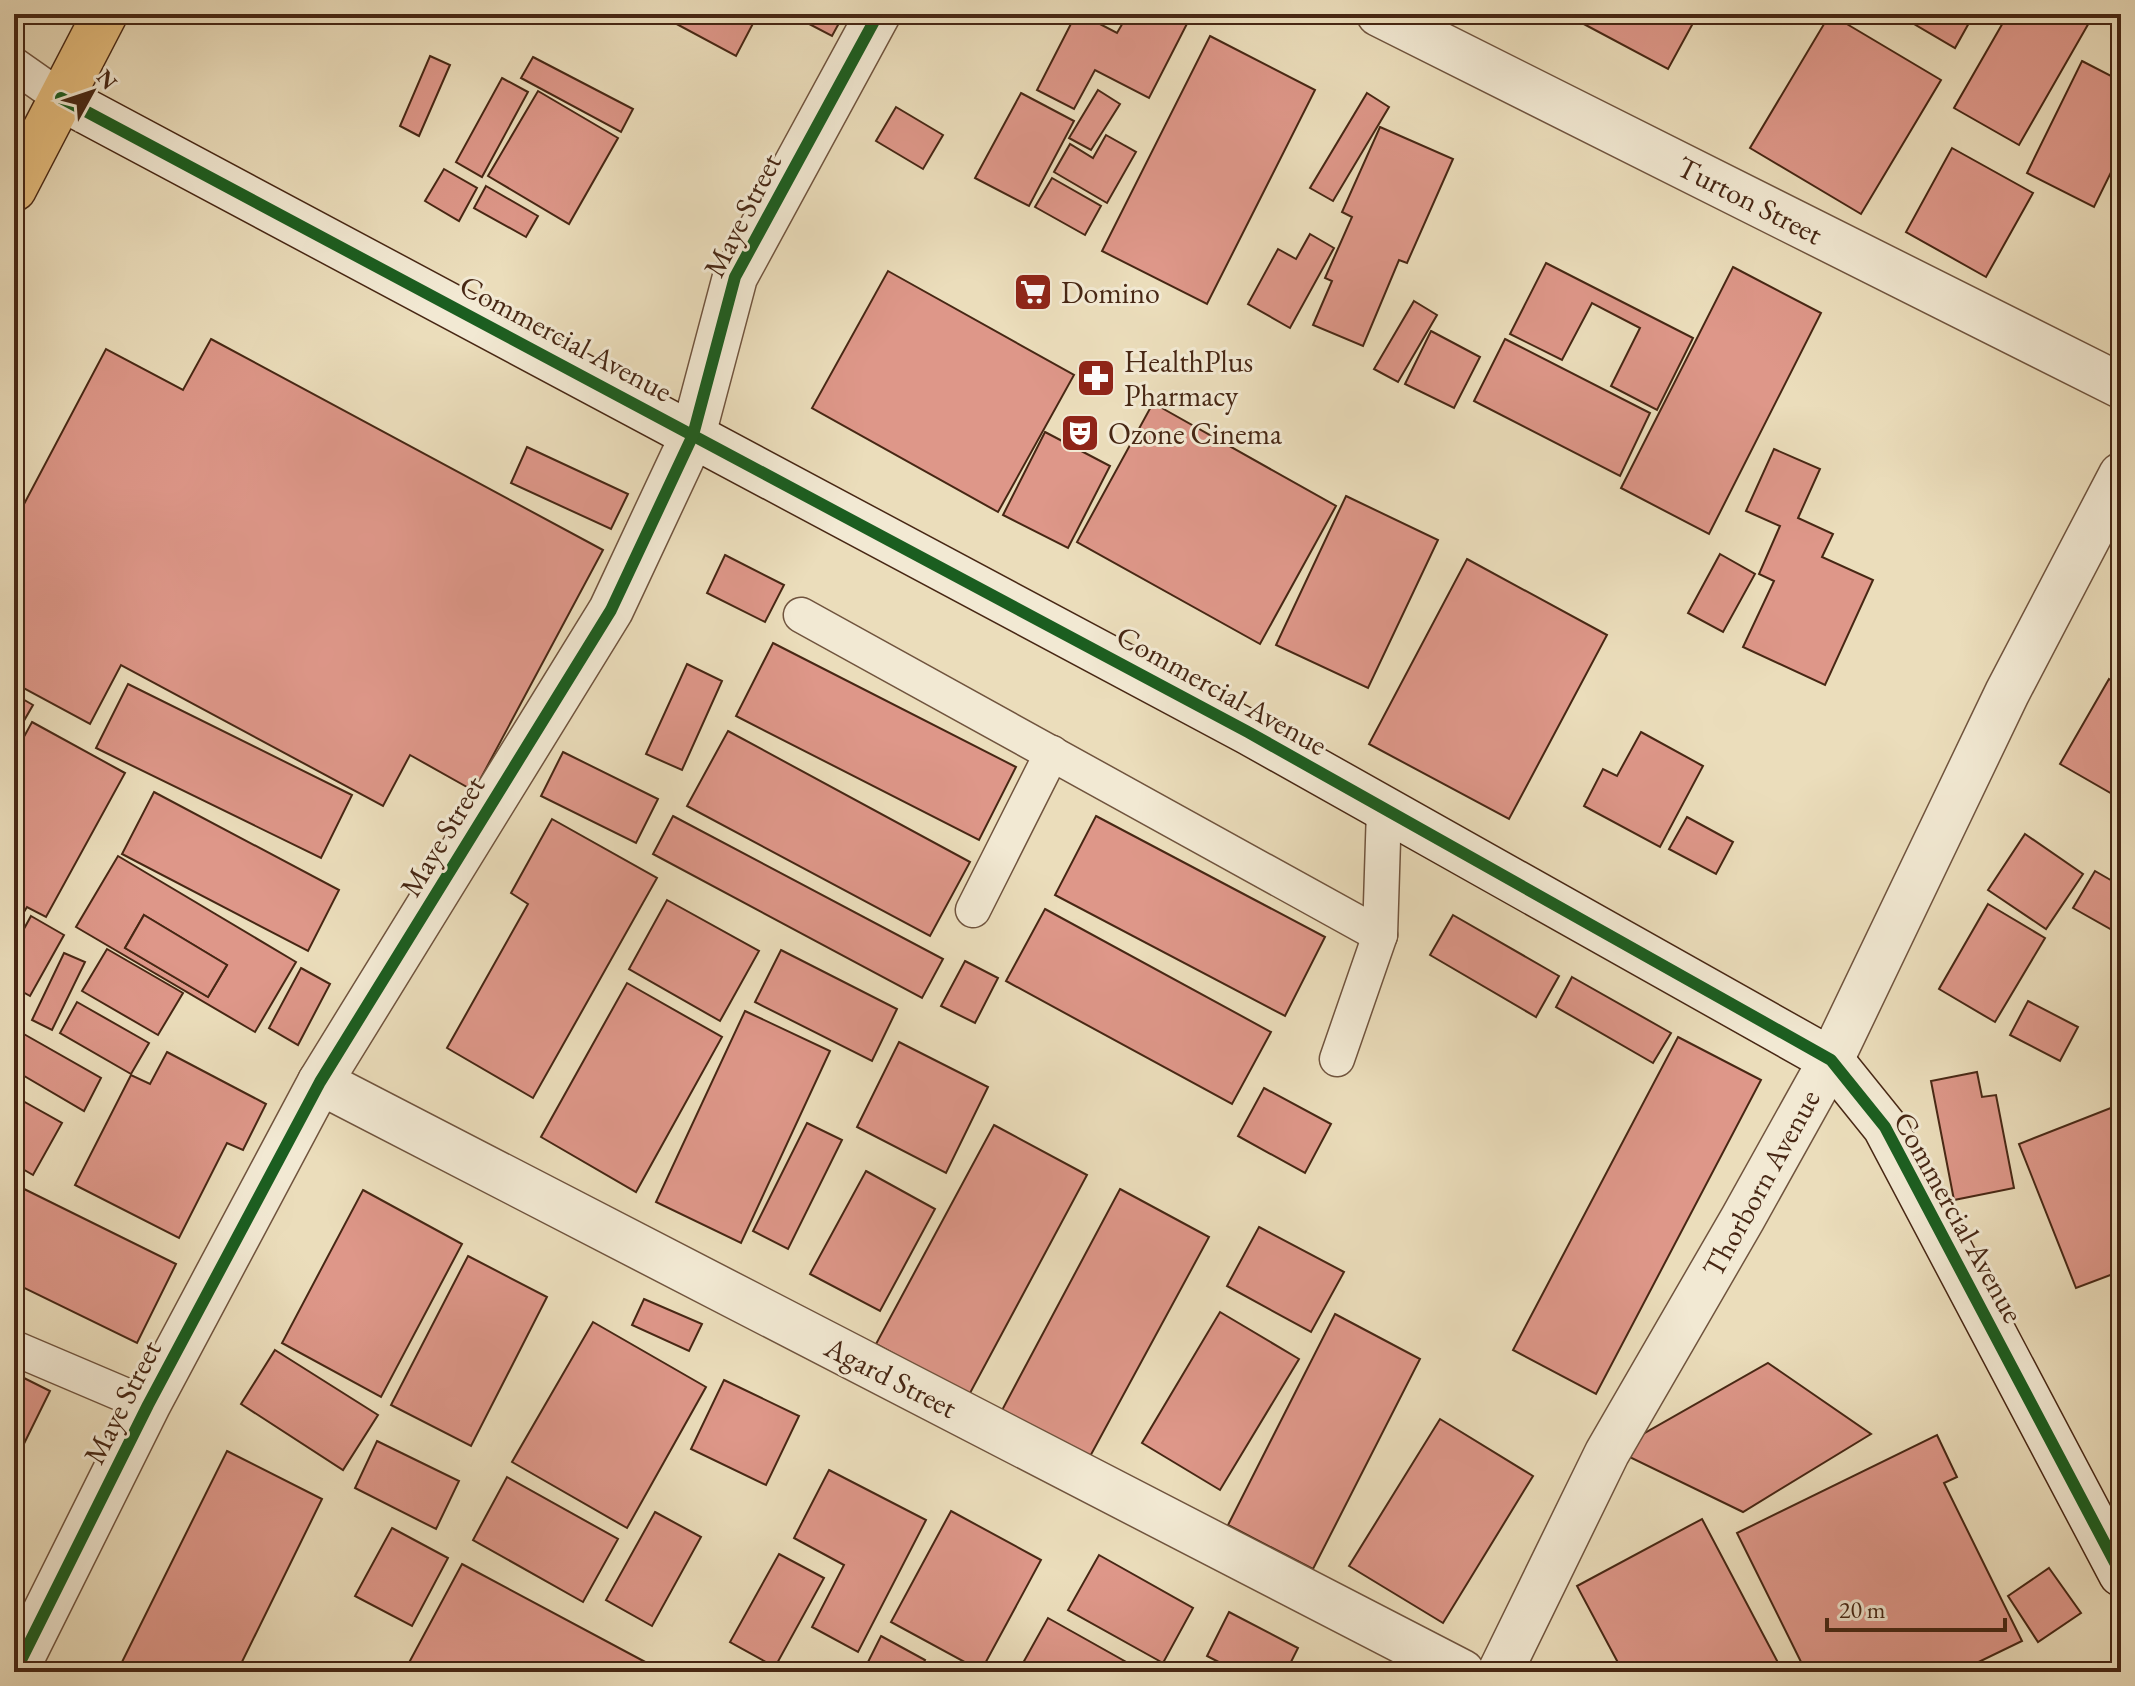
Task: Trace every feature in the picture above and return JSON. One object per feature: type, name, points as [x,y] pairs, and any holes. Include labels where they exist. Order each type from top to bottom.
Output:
[{"type":"main road","points":[[14,189],[105,14]]},
{"type":"street","name":"Maye Street","points":[[15,1672],[148,1405],[320,1082],[611,610],[693,435],[735,277],[878,14]]},
{"type":"street","name":"Turton Street","points":[[1379,14],[2121,386]]},
{"type":"street","name":"Commercial Avenue","points":[[61,98],[1248,732],[1831,1060],[1885,1127],[2117,1555]]},
{"type":"street","name":"Thorborn Avenue","points":[[1500,1672],[1607,1453],[1831,1060],[2007,693],[2121,475]]},
{"type":"street","name":"Agard Street","points":[[320,1082],[1462,1672]]},
{"type":"lane","points":[[14,65],[61,98]]},
{"type":"lane","points":[[801,615],[1380,935]]},
{"type":"lane","points":[[973,910],[1052,753]]},
{"type":"lane","points":[[1337,1059],[1380,935],[1384,809]]},
{"type":"lane","points":[[14,1348],[148,1405]]},
{"type":"building","points":[[658,14],[758,14],[736,56]]},
{"type":"building","points":[[790,14],[844,14],[832,36]]},
{"type":"building","points":[[1076,14],[1100,14],[1096,22],[1117,33],[1128,14],[1192,14],[1149,98],[1095,70],[1074,109],[1037,90]]},
{"type":"building","points":[[1565,14],[1698,14],[1668,69]]},
{"type":"building","points":[[1830,14],[1941,80],[1861,214],[1750,148]]},
{"type":"building","points":[[1897,14],[1974,14],[1955,48]]},
{"type":"building","points":[[2008,14],[2094,14],[2019,145],[1954,108]]},
{"type":"building","points":[[1210,36],[1315,90],[1207,304],[1102,251]]},
{"type":"building","points":[[430,56],[450,65],[419,136],[400,126]]},
{"type":"building","points":[[533,57],[633,109],[621,132],[521,78]]},
{"type":"building","points":[[2082,61],[2121,81],[2121,152],[2094,207],[2027,173]]},
{"type":"building","points":[[502,78],[528,92],[482,177],[456,162]]},
{"type":"building","points":[[1098,90],[1120,104],[1091,150],[1069,138]]},
{"type":"building","points":[[538,91],[618,138],[569,224],[488,176]]},
{"type":"building","points":[[1021,93],[1074,121],[1029,206],[975,178]]},
{"type":"building","points":[[1367,93],[1389,107],[1333,201],[1310,188]]},
{"type":"building","points":[[896,107],[943,135],[923,169],[876,141]]},
{"type":"building","points":[[1380,127],[1453,159],[1407,263],[1399,260],[1363,346],[1313,325],[1332,281],[1325,278],[1352,217],[1342,212]]},
{"type":"building","points":[[1106,135],[1136,152],[1107,203],[1054,172],[1070,144],[1093,158]]},
{"type":"building","points":[[1952,148],[2033,193],[1986,277],[1906,232]]},
{"type":"building","points":[[444,169],[477,188],[459,221],[425,201]]},
{"type":"building","points":[[1052,178],[1101,206],[1085,235],[1035,207]]},
{"type":"building","points":[[486,186],[538,216],[526,237],[474,208]]},
{"type":"building","points":[[1310,234],[1334,248],[1290,328],[1248,304],[1278,249],[1296,259]]},
{"type":"building","points":[[1546,263],[1693,338],[1657,410],[1611,386],[1640,328],[1592,303],[1562,360],[1510,334]]},
{"type":"building","points":[[1733,267],[1821,313],[1709,534],[1621,488]]},
{"type":"building","points":[[888,271],[1074,375],[998,512],[812,408]]},
{"type":"building","points":[[1414,301],[1437,315],[1398,382],[1374,369]]},
{"type":"building","points":[[1431,331],[1480,357],[1454,408],[1405,384]]},
{"type":"building","points":[[211,339],[603,550],[474,791],[410,755],[383,806],[121,665],[90,724],[14,683],[14,523],[106,349],[183,390]]},
{"type":"building","points":[[1505,339],[1650,413],[1620,476],[1474,401]]},
{"type":"building","points":[[1153,403],[1336,506],[1260,644],[1077,542]]},
{"type":"building","points":[[1045,432],[1110,466],[1068,548],[1003,515]]},
{"type":"building","points":[[527,447],[628,494],[611,529],[511,483]]},
{"type":"building","points":[[1774,449],[1820,469],[1798,518],[1833,534],[1822,557],[1873,580],[1825,685],[1743,647],[1774,581],[1759,574],[1780,526],[1746,511]]},
{"type":"building","points":[[1346,496],[1438,540],[1368,688],[1276,645]]},
{"type":"building","points":[[1720,554],[1755,574],[1723,632],[1688,613]]},
{"type":"building","points":[[725,555],[784,585],[765,622],[707,593]]},
{"type":"building","points":[[1467,559],[1607,635],[1509,819],[1369,744]]},
{"type":"building","points":[[773,643],[1016,767],[979,840],[736,716]]},
{"type":"building","points":[[687,664],[722,681],[682,770],[646,754]]},
{"type":"building","points":[[2109,679],[2121,687],[2121,799],[2060,764]]},
{"type":"building","points":[[128,684],[352,795],[321,858],[96,748]]},
{"type":"building","points":[[14,694],[33,705],[14,738]]},
{"type":"building","points":[[32,722],[125,773],[46,917],[27,907],[21,917],[14,913],[14,755]]},
{"type":"building","points":[[728,731],[970,862],[930,936],[687,806]]},
{"type":"building","points":[[1641,732],[1703,766],[1660,847],[1584,806],[1603,769],[1617,776]]},
{"type":"building","points":[[563,752],[658,799],[636,843],[541,796]]},
{"type":"building","points":[[154,792],[339,890],[308,951],[122,854]]},
{"type":"building","points":[[673,816],[943,959],[922,998],[653,854]]},
{"type":"building","points":[[1096,816],[1325,937],[1285,1016],[1055,895]]},
{"type":"building","points":[[1687,817],[1733,842],[1716,874],[1669,849]]},
{"type":"building","points":[[552,819],[657,878],[533,1098],[447,1048],[528,904],[511,893]]},
{"type":"building","points":[[2025,834],[2083,874],[2046,929],[1988,890]]},
{"type":"building","points":[[118,856],[296,962],[255,1032],[76,927]],"holes":[[[144,915],[227,965],[208,997],[125,948]]]},
{"type":"building","points":[[2095,871],[2121,886],[2121,935],[2073,908]]},
{"type":"building","points":[[667,900],[759,951],[720,1021],[629,969]]},
{"type":"building","points":[[1988,904],[2045,938],[1995,1022],[1939,989]]},
{"type":"building","points":[[1045,909],[1271,1032],[1232,1104],[1006,981]]},
{"type":"building","points":[[144,915],[227,965],[208,997],[125,948]]},
{"type":"building","points":[[1453,915],[1559,976],[1536,1017],[1430,955]]},
{"type":"building","points":[[31,916],[64,935],[30,996],[14,987],[14,947]]},
{"type":"building","points":[[107,949],[183,993],[158,1035],[82,991]]},
{"type":"building","points":[[781,950],[897,1009],[872,1061],[755,1002]]},
{"type":"building","points":[[64,953],[85,962],[52,1030],[32,1020]]},
{"type":"building","points":[[965,961],[998,978],[975,1023],[941,1006]]},
{"type":"building","points":[[301,968],[330,984],[298,1045],[269,1028]]},
{"type":"building","points":[[1572,977],[1671,1033],[1653,1063],[1556,1007]]},
{"type":"building","points":[[627,983],[722,1037],[636,1192],[541,1137]]},
{"type":"building","points":[[2028,1001],[2078,1027],[2060,1061],[2010,1035]]},
{"type":"building","points":[[77,1002],[149,1043],[131,1074],[60,1033]]},
{"type":"building","points":[[745,1011],[830,1051],[741,1243],[656,1202]]},
{"type":"building","points":[[22,1033],[101,1078],[84,1111],[14,1070],[14,1047]]},
{"type":"building","points":[[1678,1037],[1761,1080],[1596,1394],[1513,1350]]},
{"type":"building","points":[[899,1042],[988,1087],[946,1173],[857,1127]]},
{"type":"building","points":[[167,1052],[266,1104],[243,1150],[227,1143],[179,1238],[75,1185],[131,1075],[150,1084]]},
{"type":"building","points":[[1977,1072],[1982,1097],[1996,1095],[2014,1188],[1954,1200],[1931,1081]]},
{"type":"building","points":[[1264,1088],[1331,1124],[1305,1173],[1238,1136]]},
{"type":"building","points":[[14,1096],[62,1123],[33,1175],[14,1164]]},
{"type":"building","points":[[2121,1104],[2121,1271],[2076,1288],[2019,1144]]},
{"type":"building","points":[[807,1123],[842,1140],[788,1249],[753,1231]]},
{"type":"building","points":[[994,1125],[1087,1175],[969,1395],[876,1344]]},
{"type":"building","points":[[866,1171],[935,1209],[880,1311],[810,1274]]},
{"type":"building","points":[[14,1184],[176,1264],[137,1343],[14,1283]]},
{"type":"building","points":[[1120,1189],[1209,1237],[1087,1462],[1000,1414]]},
{"type":"building","points":[[363,1190],[462,1244],[381,1397],[282,1343]]},
{"type":"building","points":[[1259,1227],[1344,1272],[1311,1332],[1227,1286]]},
{"type":"building","points":[[468,1256],[547,1297],[471,1446],[391,1405]]},
{"type":"building","points":[[644,1299],[702,1324],[689,1351],[632,1325]]},
{"type":"building","points":[[1220,1312],[1299,1359],[1220,1490],[1142,1443]]},
{"type":"building","points":[[1335,1314],[1420,1359],[1313,1569],[1228,1525]]},
{"type":"building","points":[[593,1322],[706,1387],[627,1528],[512,1462]]},
{"type":"building","points":[[275,1350],[378,1415],[343,1470],[241,1404]]},
{"type":"building","points":[[1768,1363],[1871,1434],[1743,1512],[1615,1450]]},
{"type":"building","points":[[14,1373],[50,1391],[14,1464]]},
{"type":"building","points":[[724,1380],[799,1416],[766,1485],[691,1449]]},
{"type":"building","points":[[1440,1419],[1533,1476],[1443,1623],[1349,1566]]},
{"type":"building","points":[[1937,1435],[1957,1477],[1944,1483],[2022,1641],[1958,1672],[1806,1672],[1737,1533]]},
{"type":"building","points":[[377,1441],[459,1481],[436,1529],[355,1488]]},
{"type":"building","points":[[227,1451],[322,1499],[237,1672],[143,1672],[122,1662]]},
{"type":"building","points":[[829,1470],[926,1520],[858,1652],[812,1627],[844,1565],[794,1538]]},
{"type":"building","points":[[507,1477],[618,1539],[583,1602],[473,1540]]},
{"type":"building","points":[[951,1511],[1041,1560],[981,1671],[891,1622]]},
{"type":"building","points":[[655,1512],[701,1537],[652,1626],[606,1600]]},
{"type":"building","points":[[1702,1519],[1783,1672],[1623,1672],[1577,1586]]},
{"type":"building","points":[[392,1528],[448,1558],[412,1626],[355,1596]]},
{"type":"building","points":[[779,1554],[824,1578],[775,1667],[730,1642]]},
{"type":"building","points":[[1099,1555],[1193,1608],[1163,1663],[1068,1610]]},
{"type":"building","points":[[462,1564],[664,1672],[404,1672]]},
{"type":"building","points":[[2049,1568],[2081,1613],[2038,1642],[2008,1596]]},
{"type":"building","points":[[1229,1612],[1298,1648],[1286,1672],[1238,1672],[1207,1656]]},
{"type":"building","points":[[1048,1618],[1144,1672],[1018,1672]]},
{"type":"building","points":[[881,1636],[925,1660],[919,1672],[863,1672]]},
{"type":"cycle path","points":[[15,1672],[148,1405],[320,1082],[611,610],[693,435],[735,277],[878,14]]},
{"type":"cycle path","points":[[61,98],[1248,732],[1831,1060],[1885,1127],[2121,1574]]},
{"type":"place","name":"Domino","points":[[1033,292]]},
{"type":"place","name":"HealthPlus Pharmacy","points":[[1096,378]]},
{"type":"place","name":"Ozone Cinema","points":[[1080,433]]}]
